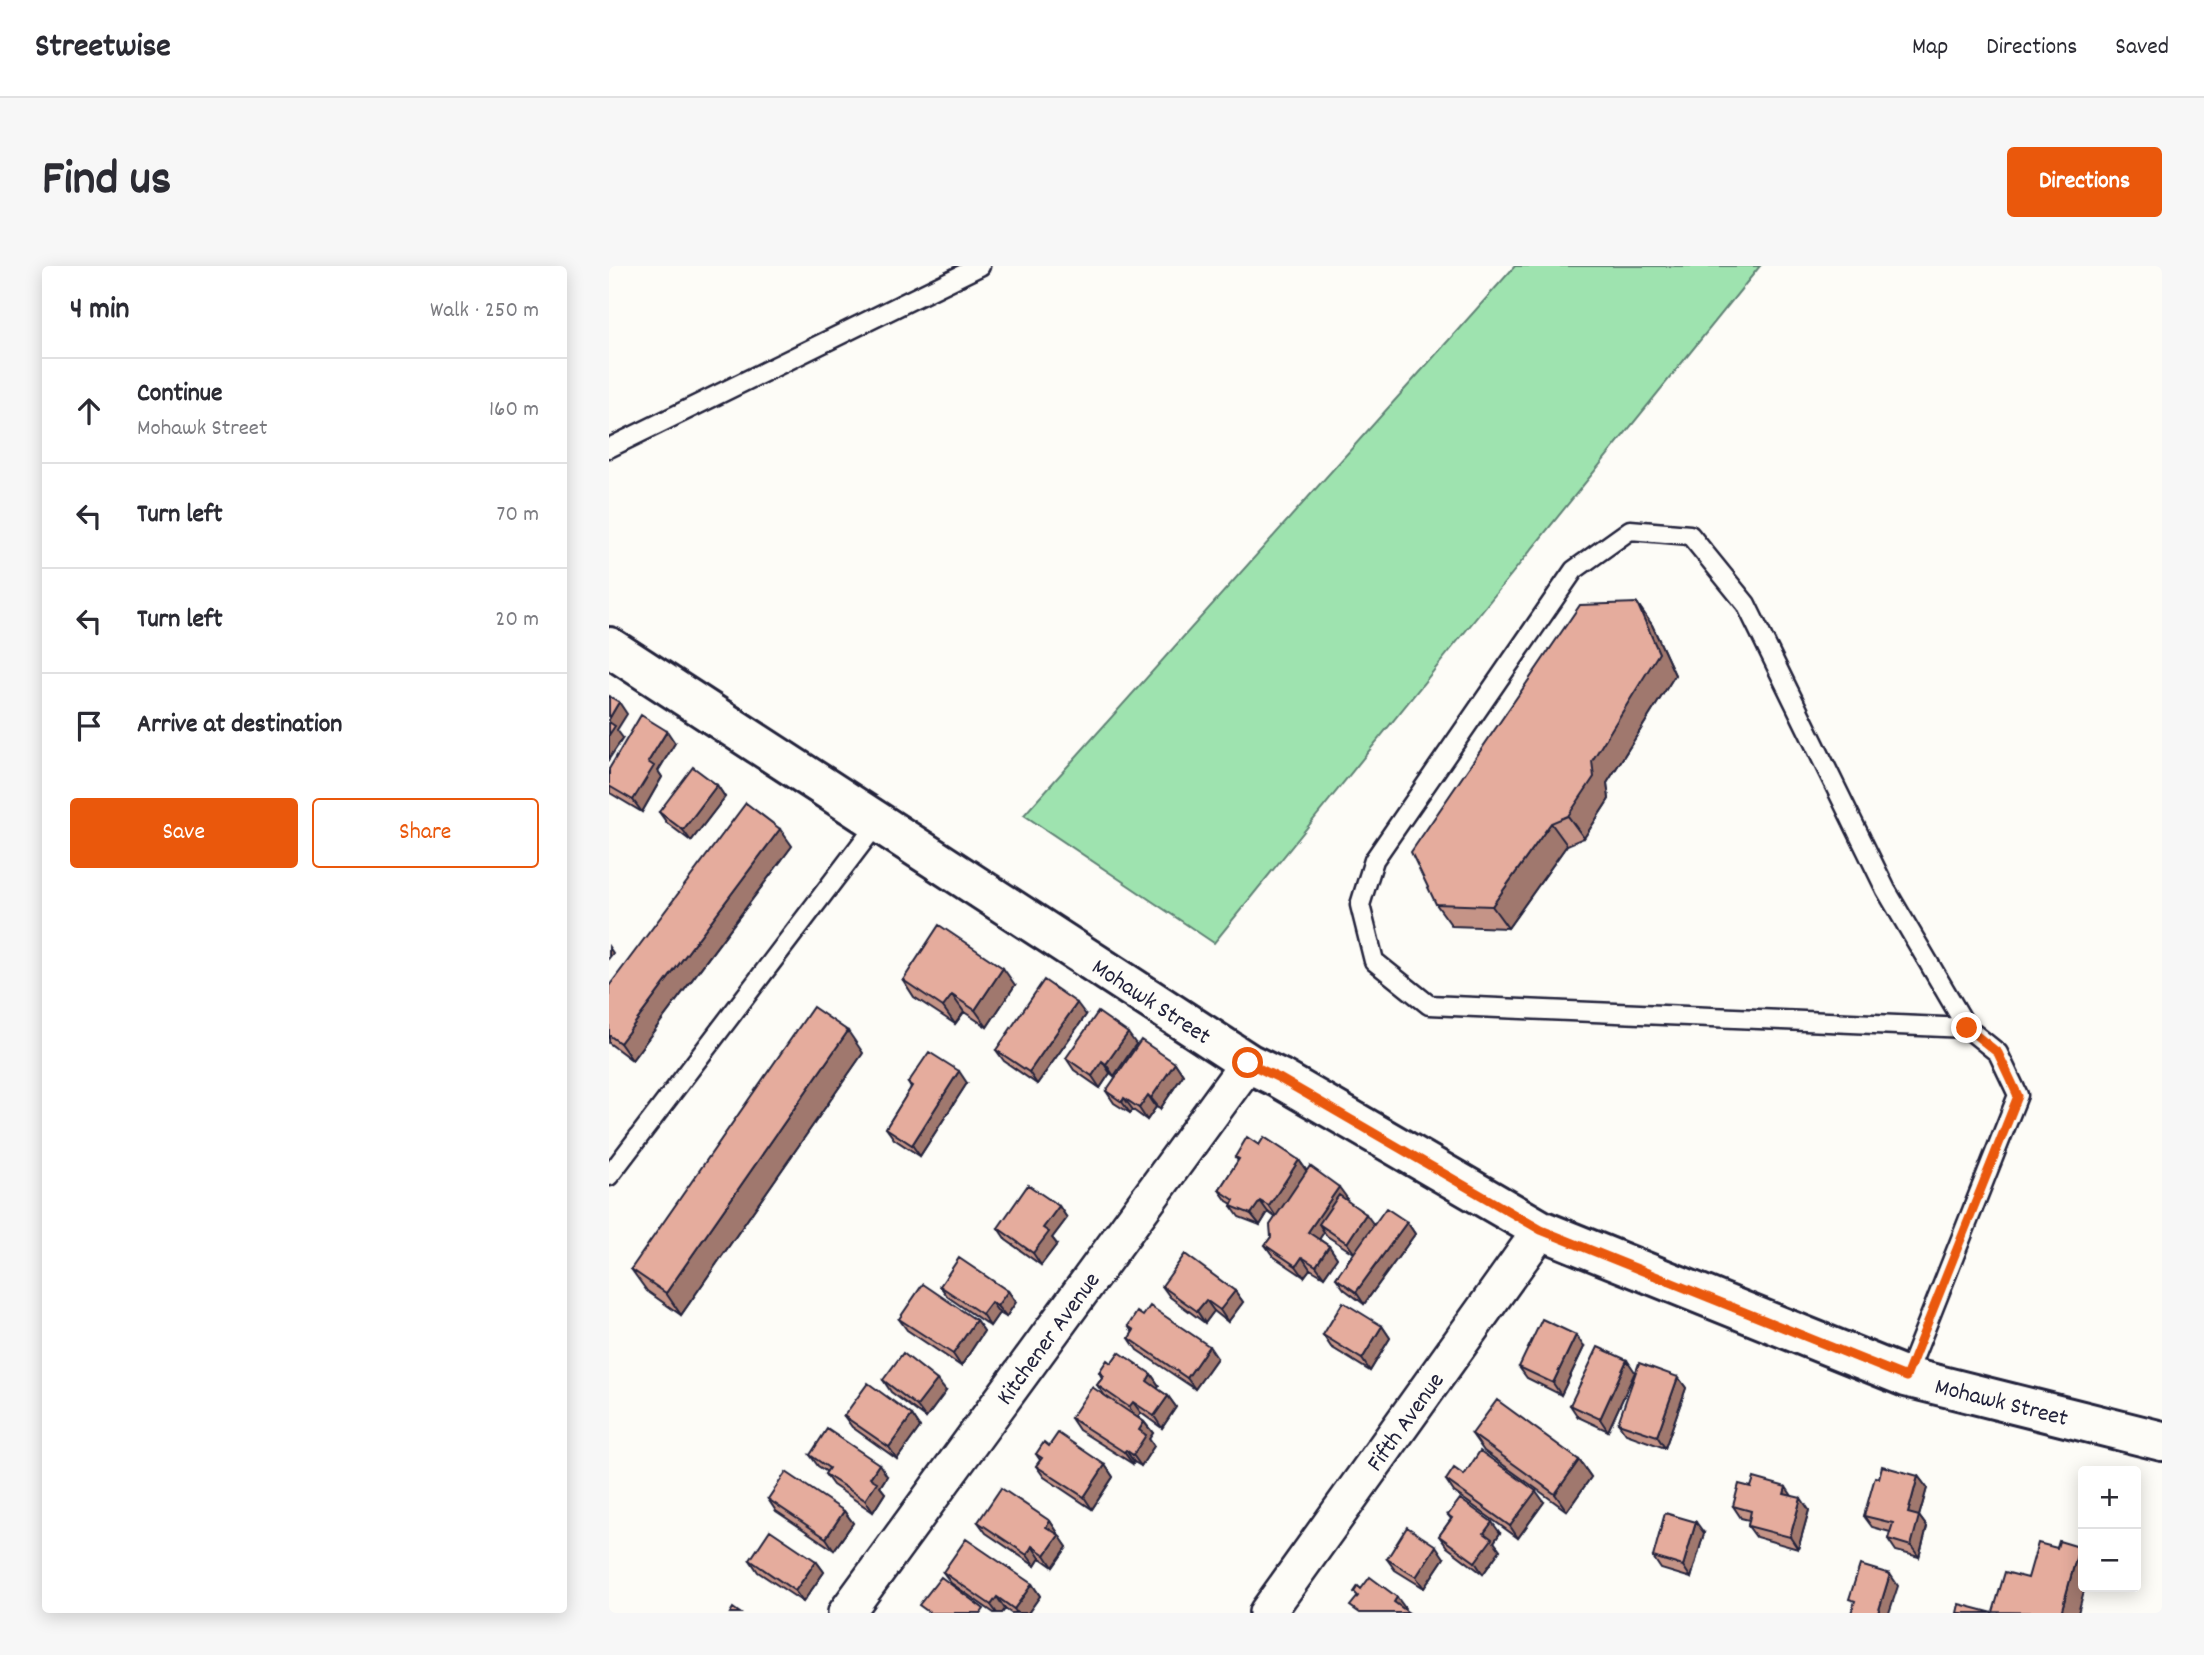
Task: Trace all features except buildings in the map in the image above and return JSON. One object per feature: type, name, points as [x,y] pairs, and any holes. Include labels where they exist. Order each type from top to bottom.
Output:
[{"type":"street","name":"Mohawk Street","points":[[609,647],[1248,1063],[1279,1078],[1541,1230],[1906,1377],[2162,1441]]},
{"type":"street","name":"Kitchener Avenue","points":[[846,1613],[1248,1063]]},
{"type":"street","name":"Fifth Avenue","points":[[1267,1613],[1541,1230]]},
{"type":"lane","points":[[609,448],[980,266]]},
{"type":"lane","points":[[1906,1377],[2018,1096],[1998,1053],[1967,1028],[1886,890],[1746,604],[1689,535],[1630,530],[1574,570],[1374,860],[1360,905],[1374,961],[1429,1005],[1967,1028]]},
{"type":"lane","points":[[609,1176],[878,822]]},
{"type":"green space","points":[[1515,266],[1760,266],[1214,943],[1024,815]]},
{"type":"route","points":[[1248,1063],[1279,1078],[1541,1230],[1906,1377],[2018,1096],[1998,1053],[1967,1028]]}]
